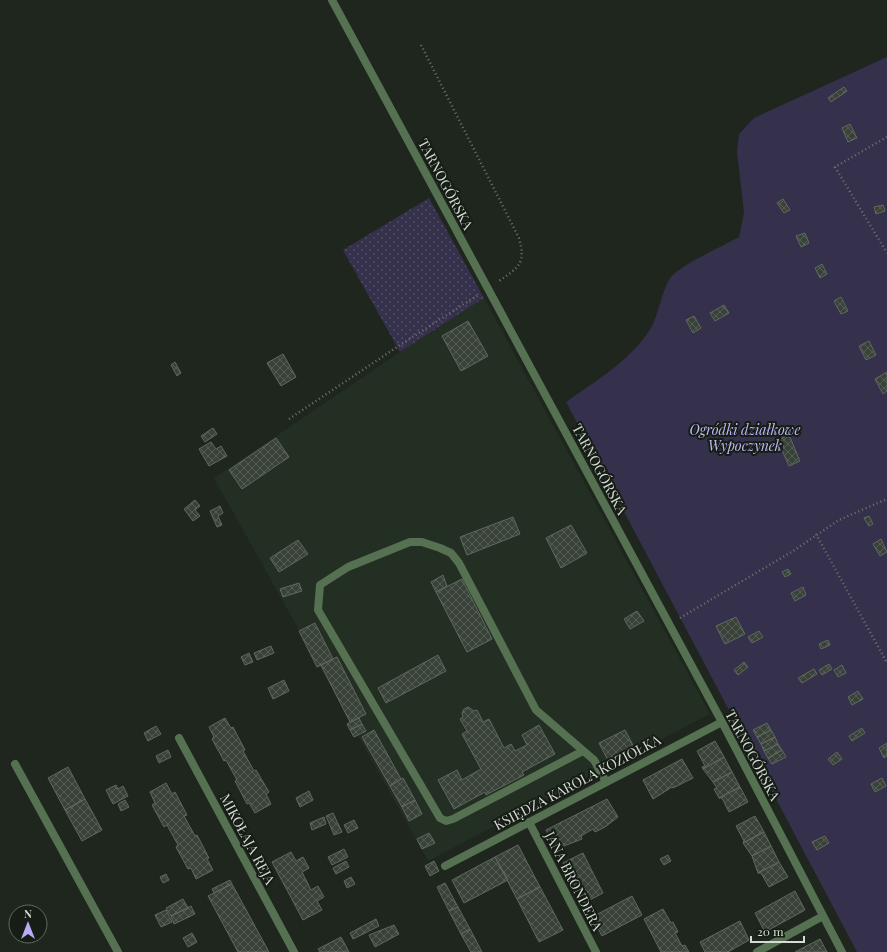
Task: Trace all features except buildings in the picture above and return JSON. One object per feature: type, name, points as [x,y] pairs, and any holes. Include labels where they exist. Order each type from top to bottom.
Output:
[{"type":"street","name":"TARNOGÓRSKA","points":[[332,0],[722,722],[842,952]]},
{"type":"street","points":[[583,751],[453,819],[446,821],[440,818],[318,610],[320,585],[348,567],[410,542],[422,542],[451,553],[459,563],[536,710],[594,760],[606,782]]},
{"type":"street","name":"KSIĘDZA KAROLA KOZIOŁKA","points":[[445,866],[722,722]]},
{"type":"street","name":"MIKOŁAJA REJA","points":[[179,738],[294,952]]},
{"type":"street","points":[[15,764],[118,952]]},
{"type":"street","name":"JANA BRONDERA","points":[[529,822],[596,952]]},
{"type":"street","points":[[757,952],[823,916]]},
{"type":"path","points":[[290,419],[397,347],[488,289],[520,264],[523,252],[519,238],[421,45]]},
{"type":"path","points":[[887,137],[835,167],[887,253]]},
{"type":"path","points":[[669,624],[793,551],[816,534],[839,520],[887,499]]},
{"type":"path","points":[[816,534],[887,663]]},
{"type":"shaded area","points":[[484,298],[710,714],[428,861],[214,478],[400,352]]},
{"type":"green space","name":"Ogródki działkowe Wypoczynek","points":[[887,57],[887,952],[857,952],[566,402],[601,378],[623,360],[643,340],[654,323],[665,288],[671,277],[676,272],[693,261],[739,237],[744,213],[737,152],[739,134],[754,118]]},
{"type":"green space","points":[[429,198],[484,298],[400,352],[343,250]]}]
